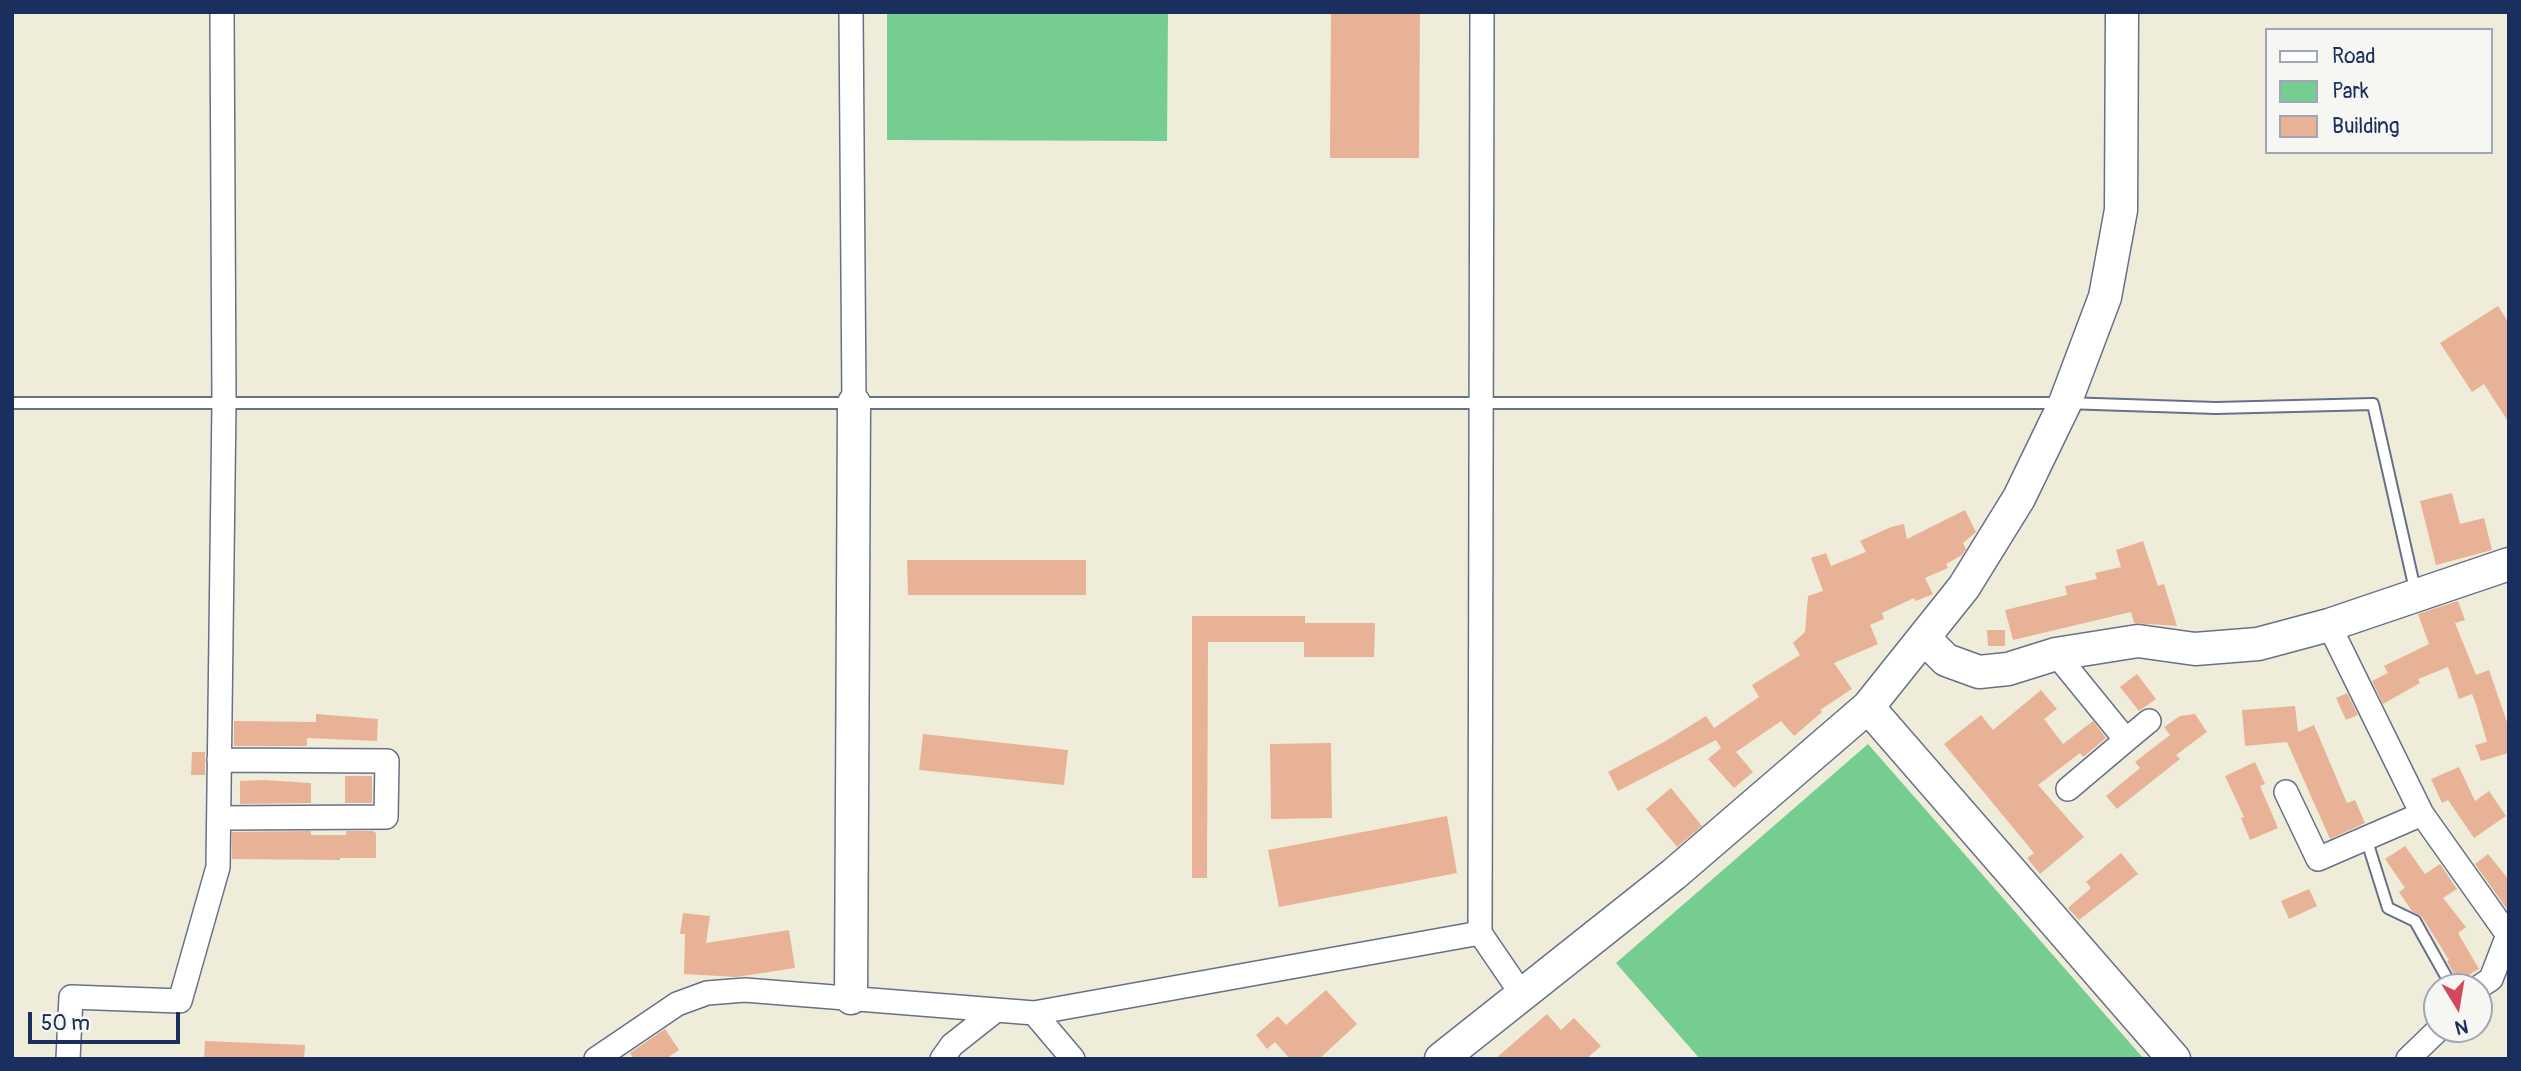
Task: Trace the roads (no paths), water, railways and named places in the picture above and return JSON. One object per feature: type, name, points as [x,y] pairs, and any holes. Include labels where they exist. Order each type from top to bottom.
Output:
[{"type":"street","points":[[68,1059],[71,997],[180,1001],[218,867],[224,403],[222,12]]},
{"type":"street","points":[[851,12],[854,403],[851,998]]},
{"type":"street","points":[[1482,12],[1480,933],[1521,993]]},
{"type":"street","points":[[1441,1059],[1674,874],[1868,707],[1964,587],[2019,498],[2065,403],[2105,297],[2122,210],[2122,12]]},
{"type":"street","points":[[1924,638],[1945,660],[1979,672],[2008,669],[2056,654],[2138,641],[2195,649],[2258,644],[2329,625],[2509,564]]},
{"type":"street","points":[[2329,625],[2422,814],[2508,935],[2493,974]]},
{"type":"street","points":[[2056,654],[2126,740]]},
{"type":"street","points":[[1868,707],[2174,1059]]},
{"type":"street","points":[[2068,789],[2149,721]]},
{"type":"street","points":[[219,760],[387,761],[386,817],[219,818]]},
{"type":"street","points":[[2286,792],[2318,859],[2422,814]]},
{"type":"street","points":[[596,1059],[677,1004],[708,993],[746,990],[1034,1013],[1480,933]]},
{"type":"street","points":[[942,1059],[952,1045],[995,1011]]},
{"type":"street","points":[[1034,1013],[1073,1059]]},
{"type":"street","points":[[2408,1059],[2425,1043]]},
{"type":"lane","points":[[12,403],[2065,403],[2216,408],[2373,404],[2416,595]]},
{"type":"lane","points":[[2366,838],[2388,908],[2415,921],[2444,973]]}]
